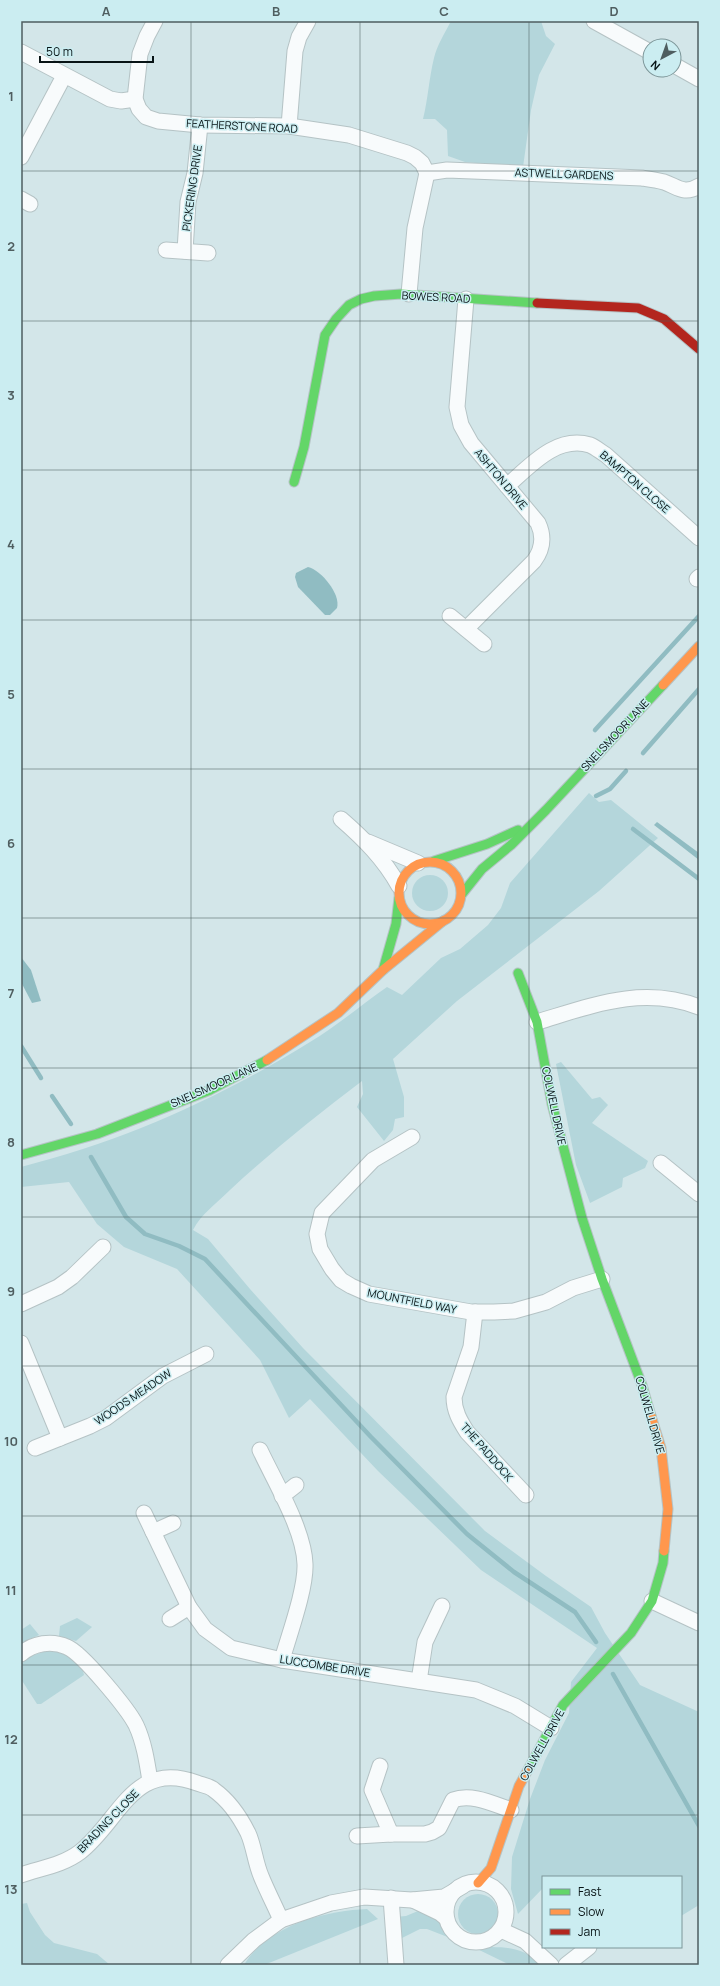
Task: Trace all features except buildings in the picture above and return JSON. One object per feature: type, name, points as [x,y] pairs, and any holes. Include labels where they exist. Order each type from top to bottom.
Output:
[{"type":"street","points":[[21,52],[110,99],[121,101],[135,99],[140,54],[146,36],[155,21]]},
{"type":"street","points":[[289,126],[295,51],[299,37],[308,21]]},
{"type":"street","points":[[594,21],[642,48]]},
{"type":"street","points":[[682,69],[699,79]]},
{"type":"street","points":[[21,157],[64,76]]},
{"type":"street","name":"FEATHERSTONE ROAD","points":[[135,99],[139,110],[146,117],[158,121],[200,125],[289,126],[348,135],[415,156],[422,163],[426,174]]},
{"type":"street","name":"PICKERING DRIVE","points":[[185,251],[188,202],[196,173],[200,125]]},
{"type":"street","name":"ASTWELL GARDENS","points":[[426,174],[447,170],[634,177],[664,182],[681,191],[694,189],[699,186]]},
{"type":"street","points":[[409,294],[414,228],[426,174]]},
{"type":"street","points":[[166,250],[208,253]]},
{"type":"street","name":"BOWES ROAD","points":[[294,482],[304,447],[325,335],[346,308],[361,300],[382,295],[409,294],[466,299],[638,308],[664,319],[699,349]]},
{"type":"street","name":"ASHTON DRIVE","points":[[466,299],[457,407],[461,425],[471,443],[538,523],[542,536],[541,549],[534,561],[466,629]]},
{"type":"street","name":"BAMPTON CLOSE","points":[[507,486],[538,459],[556,446],[576,443],[591,446],[606,455],[699,538]]},
{"type":"street","points":[[450,616],[484,644]]},
{"type":"street","name":"SNELSMOOR LANE","points":[[462,894],[482,870],[511,845],[546,810],[699,646]]},
{"type":"street","points":[[341,819],[367,841],[391,871],[399,892],[407,913],[421,923],[432,924],[443,921],[456,910],[462,894],[460,885],[454,873],[443,864],[434,861],[418,863],[406,872],[399,892]]},
{"type":"street","name":"SNELSMOOR LANE","points":[[434,861],[487,844],[530,825]]},
{"type":"street","points":[[367,841],[418,863]]},
{"type":"street","name":"SNELSMOOR LANE","points":[[383,970],[396,924],[399,892]]},
{"type":"street","name":"SNELSMOOR LANE","points":[[21,1155],[97,1134],[210,1090],[253,1069],[304,1037],[338,1013],[365,989],[383,970],[443,921]]},
{"type":"street","name":"COLWELL DRIVE","points":[[478,1882],[491,1868],[519,1786],[563,1705],[630,1633],[652,1601],[663,1563],[668,1509],[661,1448],[626,1340],[602,1279],[582,1218],[567,1166],[551,1096],[537,1022],[518,973]]},
{"type":"street","points":[[537,1022],[586,1006],[623,999],[643,998],[677,1000],[699,1007]]},
{"type":"street","name":"MOUNTFIELD WAY","points":[[412,1137],[372,1160],[322,1213],[317,1234],[320,1249],[332,1269],[341,1280],[369,1294],[474,1312],[494,1312],[520,1309],[546,1302],[573,1288],[602,1279]]},
{"type":"street","points":[[661,1163],[699,1194]]},
{"type":"street","points":[[21,1304],[58,1287],[72,1277],[103,1247]]},
{"type":"street","name":"THE PADDOCK","points":[[474,1312],[471,1347],[454,1397],[454,1406],[461,1423],[467,1432],[526,1495]]},
{"type":"street","points":[[21,1343],[60,1438]]},
{"type":"street","name":"WOODS MEADOW","points":[[35,1448],[106,1418],[163,1376],[206,1354]]},
{"type":"street","points":[[260,1450],[282,1496],[303,1548],[305,1565],[304,1582],[282,1660]]},
{"type":"street","points":[[282,1496],[296,1484]]},
{"type":"street","name":"LUCCOMBE DRIVE","points":[[144,1514],[189,1607],[205,1629],[231,1648],[282,1660],[476,1690],[516,1706],[551,1728]]},
{"type":"street","points":[[153,1532],[173,1523]]},
{"type":"street","points":[[652,1601],[699,1623]]},
{"type":"street","points":[[419,1680],[425,1642],[442,1606]]},
{"type":"street","points":[[170,1618],[189,1607]]},
{"type":"street","points":[[21,1654],[35,1645],[58,1644],[69,1647],[93,1670],[136,1724],[146,1756],[150,1781]]},
{"type":"street","points":[[380,1766],[372,1790],[391,1834]]},
{"type":"street","name":"BRADING CLOSE","points":[[21,1875],[69,1860],[92,1842],[118,1809],[150,1781],[168,1776],[189,1780],[213,1789],[233,1809],[248,1833],[261,1876],[282,1920]]},
{"type":"street","points":[[357,1836],[425,1834],[432,1832],[439,1828],[453,1800],[461,1797],[469,1797],[511,1810]]},
{"type":"street","name":"COLWELL DRIVE","points":[[491,1868],[494,1888]]},
{"type":"street","points":[[228,1965],[254,1940],[282,1920],[331,1903],[349,1899],[364,1897],[412,1900],[444,1897],[463,1886],[478,1882],[494,1888],[501,1895],[505,1903],[506,1919],[501,1930],[488,1940],[478,1942],[468,1941],[454,1932],[446,1918],[440,1913],[412,1900]]},
{"type":"street","points":[[446,1918],[447,1905],[453,1894],[463,1886]]},
{"type":"street","points":[[391,1898],[396,1965]]},
{"type":"street","points":[[501,1930],[524,1941],[550,1965]]},
{"type":"street","points":[[566,1965],[588,1948]]},
{"type":"shaded area","points":[[451,21],[541,21],[546,36],[555,44],[539,75],[531,110],[523,167],[465,162],[448,156],[447,130],[435,119],[423,119],[435,53]]},
{"type":"shaded area","points":[[308,567],[319,573],[329,583],[336,596],[337,608],[330,615],[325,615],[298,587],[295,577],[296,573]]},
{"type":"shaded area","points":[[589,793],[599,802],[611,800],[658,838],[599,891],[457,1001],[393,1059],[404,1097],[404,1117],[395,1119],[393,1130],[384,1141],[357,1107],[363,1094],[362,1081],[262,1161],[205,1214],[193,1230],[208,1239],[303,1348],[485,1531],[591,1607],[605,1633],[640,1685],[699,1712],[699,1905],[682,1915],[682,1876],[542,1876],[542,1889],[518,1914],[511,1889],[512,1857],[530,1799],[545,1760],[569,1713],[571,1682],[597,1648],[481,1570],[378,1471],[310,1399],[289,1418],[260,1360],[177,1269],[124,1247],[97,1224],[69,1182],[21,1187],[21,1167],[97,1144],[170,1116],[241,1082],[310,1042],[387,987],[402,995],[441,958],[460,949],[488,925],[501,908],[510,883]]},
{"type":"shaded area","points":[[657,822],[699,853],[699,860],[654,825]]},
{"type":"shaded area","points":[[430,875],[440,878],[445,883],[448,893],[445,903],[440,908],[430,911],[420,908],[415,903],[412,893],[415,883],[420,878]]},
{"type":"shaded area","points":[[21,957],[31,970],[41,1001],[32,1003],[21,982]]},
{"type":"shaded area","points":[[561,1062],[592,1099],[600,1097],[608,1105],[592,1123],[648,1161],[645,1168],[623,1178],[622,1187],[590,1203],[576,1165],[556,1064]]},
{"type":"shaded area","points":[[77,1618],[92,1627],[76,1641],[59,1636],[60,1626]]},
{"type":"shaded area","points":[[30,1624],[39,1635],[21,1643],[21,1630]]},
{"type":"shaded area","points":[[46,1651],[58,1652],[75,1660],[82,1669],[84,1675],[41,1704],[37,1704],[21,1679],[21,1664],[31,1656]]},
{"type":"shaded area","points":[[482,1894],[489,1897],[495,1903],[498,1914],[497,1922],[489,1931],[482,1934],[474,1934],[467,1931],[459,1922],[458,1910],[461,1903],[470,1895]]},
{"type":"shaded area","points":[[27,1903],[30,1912],[45,1935],[54,1943],[97,1954],[110,1965],[21,1965],[21,1904]]},
{"type":"shaded area","points":[[367,1909],[378,1919],[264,1965],[244,1965],[254,1951],[282,1930],[316,1917],[350,1910]]},
{"type":"shaded area","points":[[418,1911],[435,1918],[445,1926],[458,1941],[427,1929],[420,1929],[396,1941],[395,1917],[406,1916]]},
{"type":"shaded area","points":[[471,1946],[500,1947],[517,1950],[525,1953],[542,1965],[510,1965]]},
{"type":"waterway","points":[[595,730],[699,616]]},
{"type":"waterway","points":[[643,753],[699,689]]},
{"type":"waterway","points":[[596,796],[610,789],[626,771]]},
{"type":"waterway","points":[[633,829],[699,879]]},
{"type":"waterway","points":[[21,1046],[41,1078]]},
{"type":"waterway","points":[[52,1096],[71,1124]]},
{"type":"waterway","points":[[91,1157],[126,1217],[145,1234],[179,1246],[205,1259],[371,1437],[467,1534],[514,1572],[575,1612],[596,1642]]},
{"type":"waterway","points":[[613,1674],[699,1826]]},
{"type":"traffic: fast","points":[[294,482],[304,447],[325,335],[336,319],[349,305],[361,299],[374,296],[401,294],[537,303]]},
{"type":"traffic: fast","points":[[462,894],[482,869],[511,845],[546,810],[663,685]]},
{"type":"traffic: fast","points":[[434,861],[487,844],[518,830]]},
{"type":"traffic: fast","points":[[383,970],[396,924],[399,898]]},
{"type":"traffic: fast","points":[[518,973],[537,1022],[552,1104],[582,1218],[602,1279],[642,1385],[651,1416]]},
{"type":"traffic: fast","points":[[21,1155],[97,1134],[210,1090],[267,1060]]},
{"type":"traffic: fast","points":[[529,1768],[563,1705],[631,1633],[652,1601],[663,1563],[664,1551]]},
{"type":"traffic: slow","points":[[663,685],[699,646]]},
{"type":"traffic: slow","points":[[424,862],[436,862],[452,871],[459,881],[461,893],[459,905],[452,915],[436,924],[424,924],[413,919],[404,910],[399,899],[399,887],[404,876],[413,867],[424,862]]},
{"type":"traffic: slow","points":[[267,1060],[338,1013],[383,970],[443,921]]},
{"type":"traffic: slow","points":[[651,1416],[661,1448],[668,1509],[664,1551]]},
{"type":"traffic: slow","points":[[478,1883],[491,1868],[519,1786],[529,1768]]},
{"type":"traffic: jam","points":[[537,303],[638,308],[664,319],[699,349]]}]
